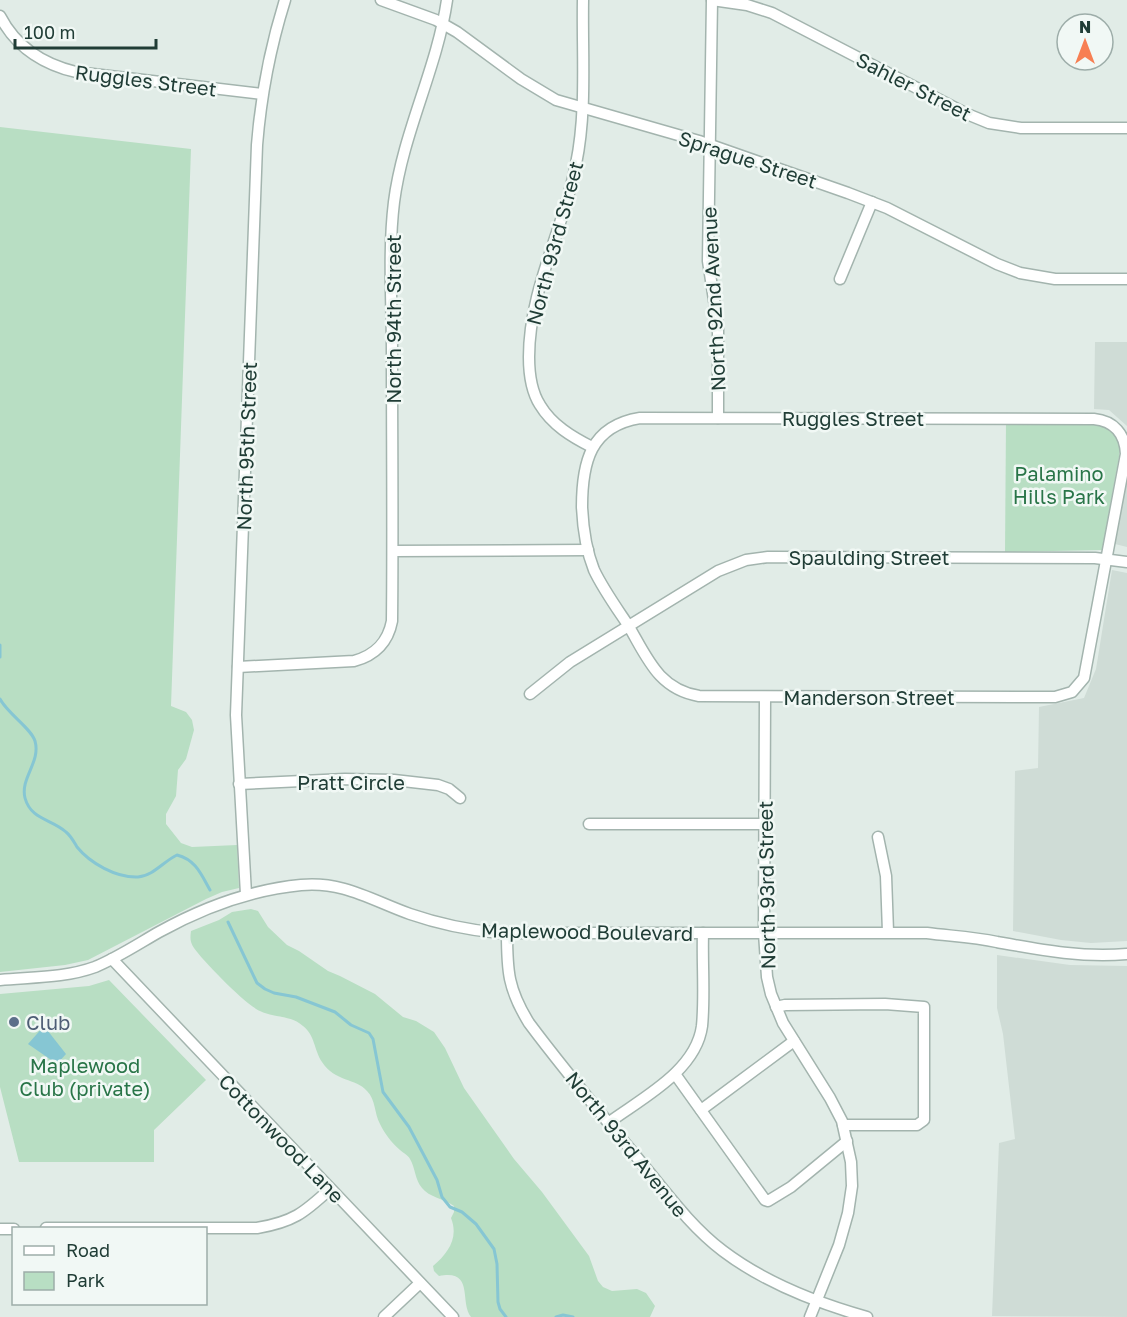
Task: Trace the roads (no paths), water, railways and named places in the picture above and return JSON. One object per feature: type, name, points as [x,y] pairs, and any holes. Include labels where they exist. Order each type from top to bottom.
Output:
[{"type":"street","name":"North 95th Street","points":[[246,894],[236,715],[257,145],[262,94],[270,52],[285,0]]},
{"type":"street","name":"Sprague Street","points":[[381,0],[444,25],[476,44],[537,90],[556,100],[709,145],[872,202],[997,264],[1020,273],[1055,279],[1127,279]]},
{"type":"street","name":"North 94th Street","points":[[238,667],[354,661],[371,655],[388,636],[392,621],[393,551],[394,204],[408,136],[444,25],[447,0]]},
{"type":"street","name":"North 93rd Street","points":[[583,0],[580,142],[576,166],[531,318],[530,366],[533,392],[542,409],[559,427],[592,447]]},
{"type":"street","name":"Sahler Street","points":[[712,0],[747,4],[772,13],[967,114],[989,123],[1021,128],[1127,128]]},
{"type":"street","name":"North 92nd Avenue","points":[[712,0],[708,261],[718,326],[718,418]]},
{"type":"street","name":"Ruggles Street","points":[[0,16],[12,35],[33,54],[56,67],[75,72],[262,94]]},
{"type":"street","points":[[840,279],[872,202]]},
{"type":"street","name":"Ruggles Street","points":[[592,447],[608,430],[630,420],[718,418],[1094,419],[1107,422],[1119,431],[1126,446],[1108,559]]},
{"type":"street","points":[[592,447],[586,459],[582,484],[583,525],[588,550],[598,577],[628,626]]},
{"type":"street","points":[[393,551],[588,550]]},
{"type":"street","name":"Spaulding Street","points":[[530,694],[570,662],[628,626],[718,572],[755,558],[1108,559],[1127,562]]},
{"type":"street","name":"Manderson Street","points":[[628,626],[658,675],[668,684],[687,694],[699,696],[1055,697],[1072,692],[1079,686],[1087,672],[1108,559]]},
{"type":"street","name":"North 93rd Street","points":[[765,697],[764,933],[766,977],[776,1007],[794,1041],[830,1098],[843,1125],[852,1176],[848,1213],[839,1245],[810,1317]]},
{"type":"street","name":"Pratt Circle","points":[[239,784],[345,779],[394,780],[438,785],[449,789],[460,798]]},
{"type":"street","points":[[588,824],[764,824]]},
{"type":"street","points":[[878,837],[886,876],[888,932]]},
{"type":"street","name":"Maplewood Boulevard","points":[[0,980],[80,972],[112,959],[195,913],[246,894],[302,885],[335,885],[408,914],[438,923],[472,930],[507,933],[888,932],[966,937],[1069,955],[1127,954]]},
{"type":"street","name":"North 93rd Avenue","points":[[507,933],[508,976],[520,1010],[608,1123],[680,1209],[717,1246],[755,1271],[817,1300],[867,1317]]},
{"type":"street","points":[[608,1123],[675,1074],[691,1056],[700,1032],[704,933]]},
{"type":"street","name":"Cottonwood Lane","points":[[112,959],[453,1317]]},
{"type":"street","points":[[776,1007],[885,1004],[924,1007],[924,1120],[917,1125],[843,1125]]},
{"type":"street","points":[[701,1110],[794,1041]]},
{"type":"street","points":[[675,1074],[765,1200],[768,1201],[800,1180],[847,1141]]},
{"type":"street","points":[[207,1228],[256,1228],[281,1223],[299,1215],[330,1189]]},
{"type":"street","points":[[384,1317],[420,1282]]},
{"type":"water","points":[[44,1026],[66,1054],[57,1064],[28,1044]]},
{"type":"waterway","points":[[0,645],[0,657]]},
{"type":"waterway","points":[[0,699],[35,741],[35,756],[24,791],[32,811],[69,835],[89,859],[112,872],[130,877],[143,876],[177,855],[193,864],[210,890]]},
{"type":"waterway","points":[[228,922],[257,983],[274,993],[296,997],[335,1012],[351,1025],[369,1033],[373,1039],[383,1092],[409,1127],[437,1180],[442,1197],[450,1207],[462,1212],[476,1224],[494,1249],[497,1264],[498,1302],[506,1317]]},
{"type":"waterway","points":[[556,1317],[563,1315],[573,1317]]},
{"type":"place","name":"Club","points":[[14,1022]]},
{"type":"park label","name":"Palamino Hills Park","points":[[1059,484]]},
{"type":"park label","name":"Maplewood Club (private)","points":[[85,1076]]}]
